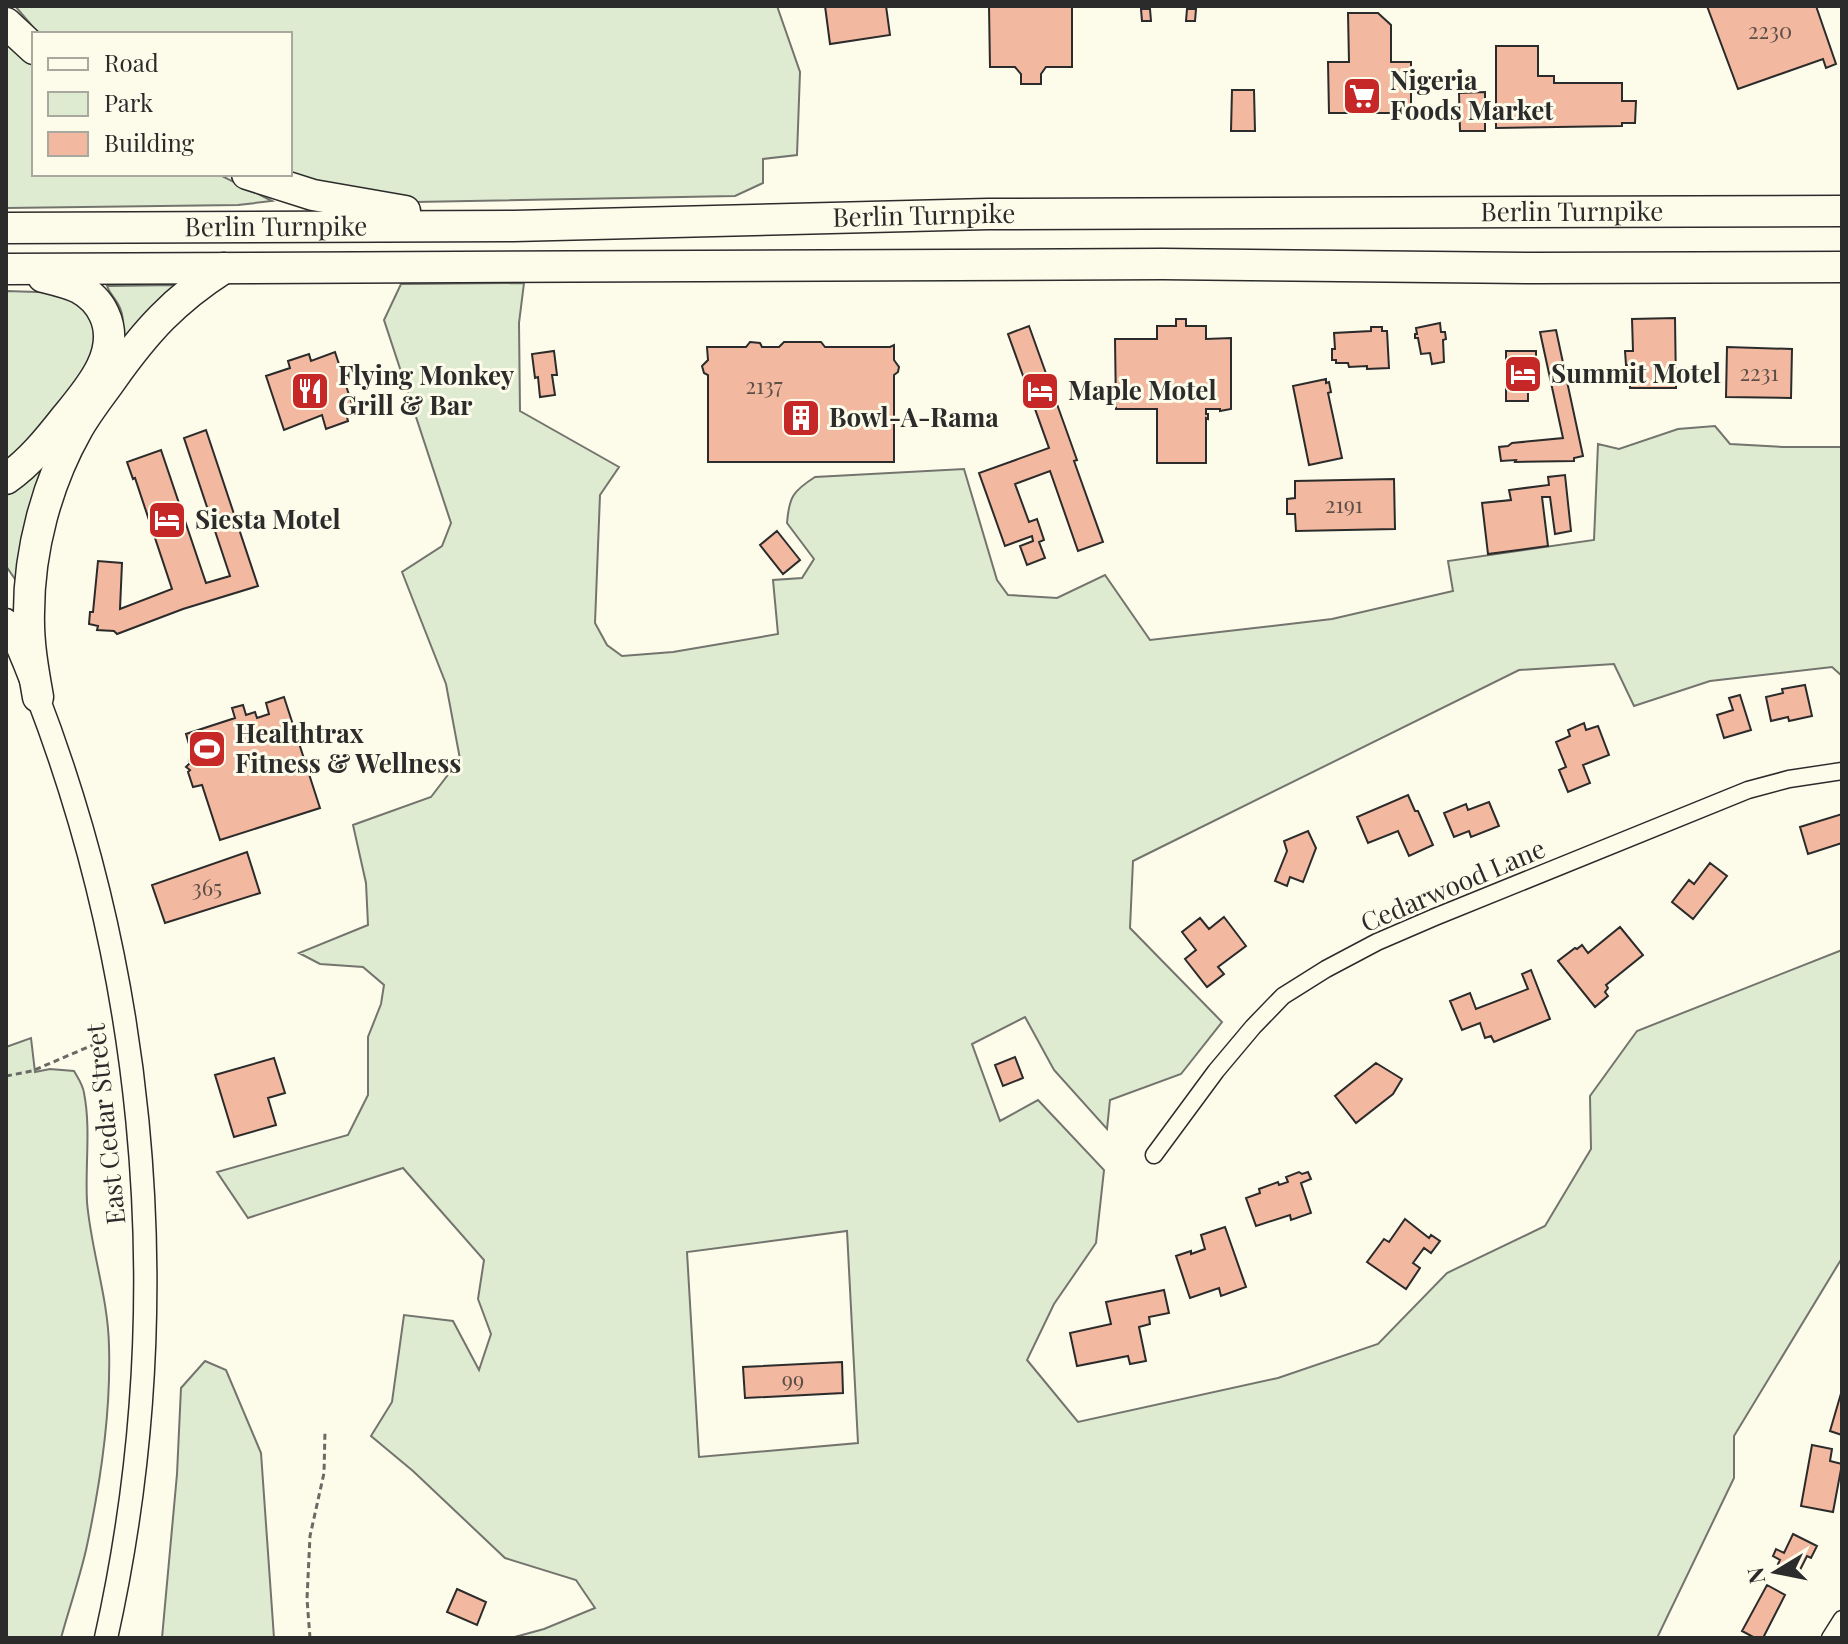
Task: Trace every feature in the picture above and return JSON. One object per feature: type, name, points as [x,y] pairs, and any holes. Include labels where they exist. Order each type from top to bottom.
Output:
[{"type":"highway","points":[[6,23],[32,47]]},
{"type":"highway","points":[[253,176],[343,201],[514,226]]},
{"type":"highway","name":"Berlin Turnpike","points":[[6,228],[514,226],[988,214],[1842,211]]},
{"type":"highway","name":"Berlin Turnpike","points":[[6,269],[1148,264],[1842,267]]},
{"type":"highway","points":[[6,479],[30,459],[170,308],[224,268]]},
{"type":"highway","points":[[6,269],[79,288],[101,306],[110,333],[98,387],[66,452],[51,489],[40,530],[29,611],[38,697]]},
{"type":"main road","name":"East Cedar Street","points":[[6,620],[38,697],[75,802],[95,871],[127,1033],[142,1176],[146,1299],[139,1423],[125,1545],[106,1638]]},
{"type":"street","name":"Cedarwood Lane","points":[[1154,1155],[1253,1027],[1283,996],[1326,969],[1377,942],[1435,917],[1736,795],[1789,779],[1842,771]]},
{"type":"street","points":[[1830,1638],[1842,1619]]},
{"type":"path","points":[[6,1076],[32,1071],[127,1033]]},
{"type":"path","points":[[310,1638],[307,1599],[310,1536],[324,1473],[325,1431]]},
{"type":"green space","points":[[15,6],[777,6],[800,72],[797,155],[763,159],[763,183],[735,196],[415,202],[292,175],[292,32],[37,32]]},
{"type":"green space","points":[[6,36],[32,59],[32,176],[222,176],[272,201],[238,205],[6,208]]},
{"type":"green space","points":[[524,283],[519,323],[520,411],[619,467],[600,495],[595,623],[607,645],[622,656],[673,652],[778,634],[773,580],[802,578],[814,559],[787,523],[789,507],[797,491],[815,477],[964,469],[997,580],[1008,595],[1057,598],[1105,575],[1150,640],[1332,619],[1453,591],[1448,561],[1594,540],[1598,444],[1619,449],[1678,429],[1715,426],[1730,444],[1842,447],[1842,676],[1832,667],[1710,681],[1634,706],[1614,664],[1519,670],[1133,861],[1130,928],[1222,1022],[1181,1074],[1110,1100],[1107,1129],[1054,1070],[1025,1017],[972,1044],[1000,1121],[1038,1100],[1104,1170],[1096,1243],[1054,1304],[1027,1360],[1078,1422],[1278,1378],[1378,1344],[1447,1273],[1545,1226],[1591,1149],[1590,1096],[1637,1031],[1842,950],[1842,1258],[1734,1436],[1734,1478],[1657,1638],[511,1638],[544,1629],[595,1608],[576,1580],[505,1558],[371,1436],[392,1402],[404,1315],[453,1321],[479,1370],[491,1334],[478,1299],[484,1260],[403,1168],[248,1218],[217,1172],[348,1135],[368,1095],[368,1037],[381,1004],[384,985],[363,967],[320,964],[299,953],[368,925],[366,883],[353,825],[431,797],[460,759],[446,684],[402,572],[442,546],[451,523],[384,320],[401,284]],"holes":[[[847,1231],[858,1443],[699,1457],[687,1252]]]},
{"type":"green space","points":[[178,285],[116,358],[123,317],[107,286]]},
{"type":"green space","points":[[6,291],[68,293],[79,300],[97,329],[94,350],[74,387],[6,466]]},
{"type":"green space","points":[[73,417],[17,582],[6,566],[6,489]]},
{"type":"green space","points":[[31,1038],[35,1072],[50,1069],[74,1071],[83,1090],[87,1120],[87,1202],[106,1310],[109,1346],[104,1448],[96,1500],[61,1638],[6,1638],[6,1047]]},
{"type":"green space","points":[[205,1361],[226,1370],[261,1453],[274,1638],[162,1638],[177,1474],[181,1388]]},
{"type":"building","points":[[825,6],[886,6],[890,35],[830,44]]},
{"type":"building","points":[[989,6],[1072,6],[1072,67],[1046,67],[1041,74],[1041,84],[1021,84],[1021,74],[1015,67],[990,67]]},
{"type":"building","points":[[1707,6],[1816,6],[1836,64],[1826,68],[1823,59],[1738,89]]},
{"type":"building","points":[[1141,9],[1150,9],[1151,21],[1142,21]]},
{"type":"building","points":[[1187,9],[1196,9],[1195,21],[1186,21]]},
{"type":"building","points":[[1348,13],[1378,13],[1391,25],[1391,62],[1411,62],[1411,113],[1329,113],[1328,62],[1349,62]]},
{"type":"building","points":[[1496,46],[1538,46],[1538,76],[1554,76],[1554,83],[1622,83],[1622,101],[1636,101],[1635,123],[1622,123],[1622,126],[1496,128]]},
{"type":"building","points":[[1232,90],[1254,90],[1255,131],[1231,131]]},
{"type":"building","points":[[1485,92],[1485,131],[1460,131],[1459,93]]},
{"type":"building","points":[[1675,318],[1676,388],[1630,388],[1625,351],[1633,351],[1632,319]]},
{"type":"building","points":[[1176,319],[1186,319],[1186,326],[1206,326],[1206,339],[1231,338],[1231,409],[1206,409],[1206,463],[1157,463],[1157,409],[1116,409],[1115,339],[1157,339],[1157,326],[1176,326]]},
{"type":"building","points":[[1440,323],[1446,339],[1443,340],[1444,362],[1432,364],[1430,353],[1421,354],[1418,338],[1415,338],[1416,328]]},
{"type":"building","name":"Maple Motel","points":[[1029,326],[1103,542],[1078,551],[1050,471],[1015,484],[1029,522],[1037,519],[1044,540],[1039,542],[1045,558],[1027,565],[1020,546],[1033,541],[1032,536],[1005,546],[979,473],[1049,448],[1008,334]]},
{"type":"building","points":[[1371,327],[1382,327],[1382,331],[1387,331],[1389,368],[1349,367],[1348,363],[1332,360],[1334,333],[1371,331]]},
{"type":"building","points":[[1556,330],[1583,456],[1574,458],[1574,461],[1501,461],[1499,447],[1563,438],[1540,332]]},
{"type":"building","name":"Bowl-A-Rama","points":[[750,342],[760,343],[762,347],[779,347],[784,342],[821,342],[825,347],[894,345],[894,360],[899,367],[894,375],[894,462],[708,462],[708,375],[702,366],[708,360],[707,347],[746,347]]},
{"type":"building","points":[[1727,347],[1792,349],[1791,398],[1726,397]]},
{"type":"building","points":[[554,351],[557,375],[552,375],[555,395],[540,397],[532,354]]},
{"type":"building","points":[[1506,351],[1536,351],[1536,389],[1528,389],[1528,401],[1506,401]]},
{"type":"building","name":"Flying Monkey Grill & Bar","points":[[335,352],[353,407],[345,409],[348,421],[326,429],[322,415],[284,430],[266,376],[290,368],[288,361],[309,354],[311,361]]},
{"type":"building","points":[[1326,379],[1342,458],[1309,465],[1293,386]]},
{"type":"building","name":"Siesta Motel","points":[[206,430],[258,586],[117,634],[97,630],[98,626],[89,624],[98,561],[122,563],[120,609],[172,589],[127,462],[161,450],[206,583],[230,576],[184,438]]},
{"type":"building","points":[[1565,475],[1571,531],[1555,534],[1550,497],[1542,497],[1548,546],[1488,554],[1482,503],[1511,500],[1509,490],[1549,485],[1548,477]]},
{"type":"building","points":[[1394,479],[1395,529],[1296,531],[1295,514],[1287,514],[1287,499],[1295,498],[1295,481]]},
{"type":"building","points":[[777,531],[800,560],[783,574],[760,545]]},
{"type":"building","points":[[1805,685],[1812,716],[1771,721],[1766,697],[1783,693],[1782,689]]},
{"type":"building","points":[[1740,695],[1751,730],[1724,738],[1717,715],[1733,710],[1729,698]]},
{"type":"building","points":[[284,697],[320,808],[220,840],[202,785],[193,787],[190,770],[186,767],[193,758],[186,734],[235,718],[232,708],[243,705],[246,715],[255,712],[257,718],[269,714],[266,703]]},
{"type":"building","points":[[1584,723],[1586,730],[1598,726],[1609,755],[1583,765],[1590,783],[1568,792],[1559,770],[1566,767],[1556,742],[1570,736],[1568,730]]},
{"type":"building","points":[[1408,795],[1433,845],[1409,856],[1398,831],[1368,843],[1357,817]]},
{"type":"building","points":[[1489,802],[1499,826],[1471,837],[1469,831],[1454,837],[1444,813],[1466,804],[1468,810]]},
{"type":"building","points":[[1842,814],[1842,843],[1808,854],[1800,827]]},
{"type":"building","points":[[1308,831],[1316,848],[1303,882],[1290,877],[1287,886],[1275,881],[1287,851],[1284,841]]},
{"type":"building","points":[[247,852],[260,893],[165,923],[152,885]]},
{"type":"building","points":[[1710,863],[1727,876],[1693,919],[1672,902],[1689,880],[1694,884]]},
{"type":"building","points":[[1224,917],[1246,946],[1218,967],[1224,974],[1207,987],[1185,959],[1196,950],[1182,932],[1200,918],[1209,929]]},
{"type":"building","points":[[1620,927],[1643,955],[1606,985],[1608,996],[1595,1007],[1558,961],[1582,945],[1588,953]]},
{"type":"building","points":[[1531,970],[1550,1019],[1494,1042],[1491,1036],[1485,1038],[1480,1023],[1462,1030],[1450,1001],[1470,993],[1476,1009],[1528,989],[1522,974]]},
{"type":"building","points":[[1015,1057],[1023,1078],[1003,1086],[995,1065]]},
{"type":"building","points":[[274,1058],[285,1093],[268,1098],[276,1125],[234,1137],[215,1075]]},
{"type":"building","points":[[1376,1063],[1402,1079],[1393,1094],[1356,1123],[1335,1096]]},
{"type":"building","points":[[1308,1172],[1311,1179],[1301,1183],[1311,1213],[1291,1220],[1290,1215],[1256,1226],[1246,1198],[1260,1193],[1259,1189],[1288,1182],[1286,1177]]},
{"type":"building","points":[[1405,1219],[1429,1238],[1431,1235],[1440,1241],[1431,1253],[1424,1248],[1413,1263],[1420,1268],[1406,1289],[1367,1262],[1384,1239],[1389,1242]]},
{"type":"building","points":[[1225,1227],[1246,1287],[1221,1296],[1219,1288],[1190,1298],[1176,1256],[1205,1249],[1201,1235]]},
{"type":"building","points":[[1164,1290],[1169,1313],[1149,1317],[1150,1324],[1139,1327],[1146,1361],[1130,1364],[1128,1356],[1077,1366],[1070,1333],[1111,1324],[1106,1302]]},
{"type":"building","points":[[842,1362],[843,1393],[745,1398],[743,1367]]},
{"type":"building","points":[[1842,1390],[1842,1435],[1830,1431]]},
{"type":"building","points":[[1812,1445],[1832,1449],[1830,1461],[1842,1464],[1833,1512],[1801,1506]]},
{"type":"building","points":[[1793,1534],[1817,1546],[1811,1558],[1807,1556],[1798,1574],[1778,1564],[1780,1560],[1773,1556],[1776,1549],[1784,1553]]},
{"type":"building","points":[[1767,1585],[1785,1595],[1763,1638],[1755,1638],[1742,1631]]},
{"type":"building","points":[[457,1589],[486,1602],[477,1625],[447,1612]]},
{"type":"place","name":"Nigeria Foods Market","points":[[1362,96]]},
{"type":"place","name":"Summit Motel","points":[[1523,374]]},
{"type":"place","name":"Flying Monkey Grill & Bar","points":[[310,391]]},
{"type":"place","name":"Maple Motel","points":[[1040,391]]},
{"type":"place","name":"Bowl-A-Rama","points":[[801,418]]},
{"type":"place","name":"Siesta Motel","points":[[167,520]]},
{"type":"place","name":"Healthtrax Fitness & Wellness","points":[[207,749]]}]
